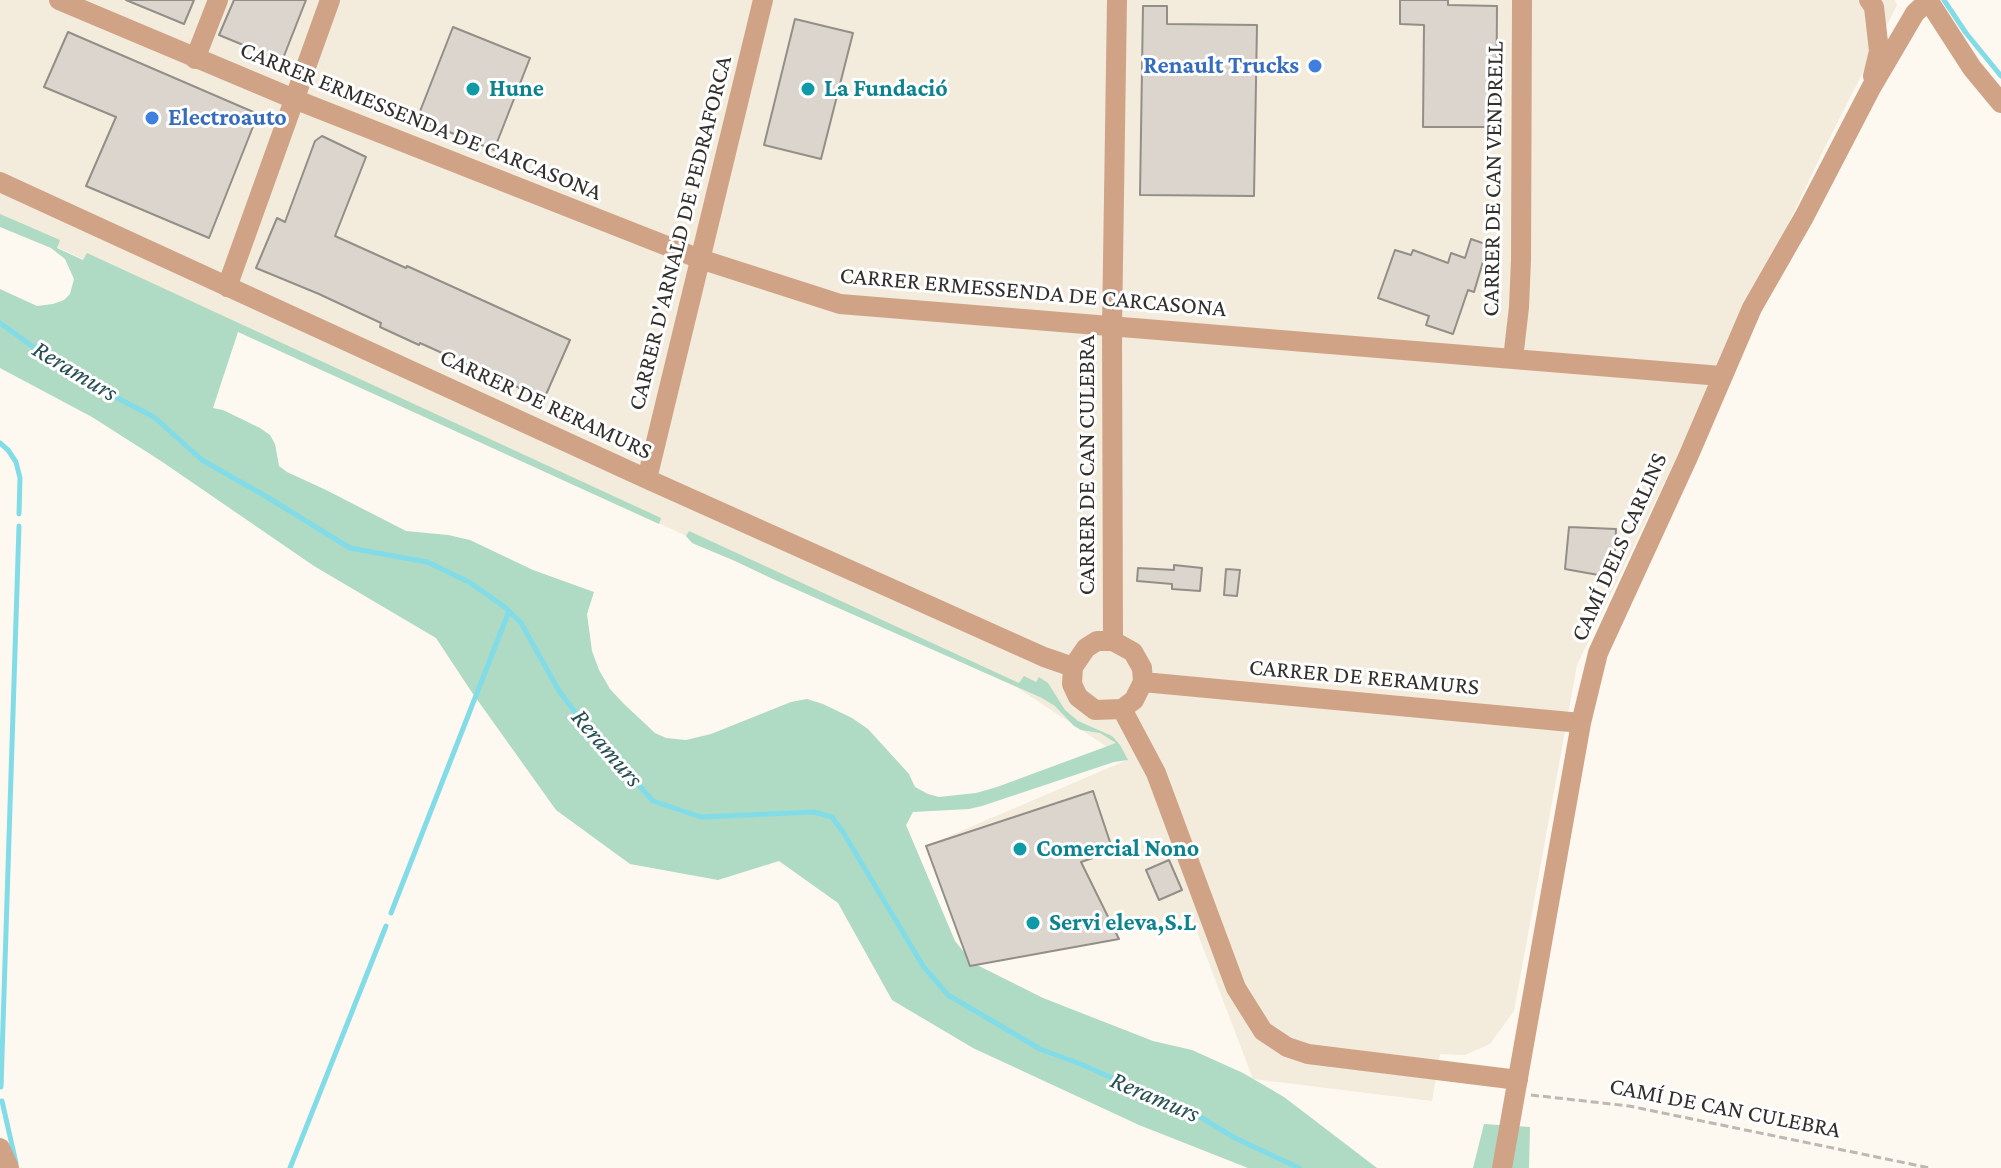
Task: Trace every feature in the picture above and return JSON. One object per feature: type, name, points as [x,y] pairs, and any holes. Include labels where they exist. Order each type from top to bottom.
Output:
[{"type":"street","name":"CARRER ERMESSENDA DE CARCASONA","points":[[59,0],[195,59],[700,259],[840,304],[1721,376]]},
{"type":"street","points":[[195,59],[218,0]]},
{"type":"street","points":[[227,287],[330,0]]},
{"type":"street","name":"CARRER D'ARNALD DE PEDRAFORCA","points":[[647,479],[763,0]]},
{"type":"street","name":"CARRER DE CAN CULEBRA","points":[[1113,641],[1112,327],[1117,0]]},
{"type":"street","name":"CARRER DE CAN VENDRELL","points":[[1513,359],[1521,260],[1522,0]]},
{"type":"street","points":[[1871,4],[1884,13],[1896,16],[1923,5],[2001,103]]},
{"type":"street","points":[[1871,4],[1879,51],[1871,88]]},
{"type":"street","name":"CAMÍ DELS CARLINS","points":[[1502,1168],[1581,723],[1598,653],[1752,308],[1804,217],[1871,88],[1923,5]]},
{"type":"street","name":"CARRER DE RERAMURS","points":[[0,182],[647,479],[1044,657],[1073,667]]},
{"type":"street","points":[[1097,641],[1113,641],[1133,652],[1142,668],[1143,682],[1134,700],[1122,709],[1095,710],[1078,697],[1072,684],[1073,667],[1086,648],[1097,641]]},
{"type":"street","name":"CARRER DE RERAMURS","points":[[1143,682],[1581,723]]},
{"type":"street","points":[[1122,709],[1156,773],[1236,988],[1263,1031],[1287,1047],[1308,1054],[1518,1080]]},
{"type":"street","points":[[0,1148],[9,1168]]},
{"type":"path","name":"CAMÍ DE CAN CULEBRA","points":[[1518,1080],[1530,1094],[1629,1106],[1930,1168]]},
{"type":"shaded area","points":[[0,0],[1895,0],[1897,5],[1825,147],[1577,665],[1514,1011],[1490,1044],[1465,1055],[1440,1054],[1432,1101],[1253,1079],[1191,916],[970,966],[926,846],[1127,760],[1018,688],[0,221]]},
{"type":"green space","points":[[0,214],[60,240],[57,248],[83,260],[87,253],[661,518],[659,524],[238,332],[213,408],[223,410],[270,435],[279,466],[287,472],[406,531],[470,540],[533,570],[594,592],[587,614],[592,651],[599,670],[624,704],[655,733],[666,738],[686,740],[711,734],[791,702],[807,699],[852,718],[868,729],[909,774],[915,787],[939,797],[997,787],[1116,743],[1100,733],[1074,726],[1055,706],[1042,698],[692,543],[686,536],[689,531],[1019,683],[1024,676],[1036,682],[1039,677],[1048,683],[1065,710],[1078,721],[1112,736],[1128,760],[982,806],[913,812],[906,825],[955,941],[973,963],[1043,998],[1153,1041],[1192,1050],[1243,1073],[1284,1097],[1377,1168],[1248,1168],[1139,1125],[973,1048],[892,1000],[838,903],[779,861],[718,880],[630,864],[556,810],[436,638],[314,566],[92,417],[0,368],[0,289],[37,306],[53,304],[70,294],[74,279],[65,259],[51,248],[0,227]]},
{"type":"green space","points":[[1484,1124],[1530,1127],[1529,1168],[1473,1168]]},
{"type":"building","points":[[126,0],[194,0],[184,24]]},
{"type":"building","points":[[234,0],[306,0],[282,61],[219,35]]},
{"type":"building","points":[[1400,0],[1448,0],[1448,5],[1497,6],[1496,127],[1423,127],[1424,25],[1400,24]]},
{"type":"building","points":[[1143,6],[1167,6],[1167,24],[1257,25],[1254,196],[1140,195]]},
{"type":"building","name":"La Fundació","points":[[795,19],[853,33],[821,159],[764,145]]},
{"type":"building","name":"Hune","points":[[453,27],[530,58],[494,150],[417,119]]},
{"type":"building","points":[[68,32],[258,114],[209,238],[86,186],[116,117],[44,87]]},
{"type":"building","points":[[322,136],[366,157],[335,236],[570,340],[544,399],[419,345],[380,327],[381,323],[256,268],[277,218],[285,222],[315,141]]},
{"type":"building","points":[[1471,239],[1488,245],[1474,292],[1468,290],[1453,334],[1426,325],[1429,316],[1378,298],[1395,250],[1411,255],[1413,250],[1448,263],[1451,253],[1465,258]]},
{"type":"building","points":[[1569,527],[1616,529],[1615,550],[1604,576],[1565,569]]},
{"type":"building","points":[[1174,565],[1202,568],[1200,591],[1172,589],[1172,584],[1137,581],[1138,568],[1174,570]]},
{"type":"building","points":[[1226,569],[1240,570],[1237,596],[1224,595]]},
{"type":"building","points":[[1093,791],[1113,851],[1081,862],[1119,939],[970,966],[926,846]]},
{"type":"building","points":[[1169,860],[1182,890],[1159,900],[1146,870]]},
{"type":"waterway","points":[[1944,0],[2001,76]]},
{"type":"waterway","name":"Reramurs","points":[[0,323],[71,374],[154,417],[202,460],[350,548],[427,562],[469,582],[506,608],[521,623],[559,691],[653,801],[701,817],[814,812],[832,817],[923,966],[948,995],[1040,1049],[1182,1106],[1235,1138],[1299,1168]]},
{"type":"waterway","points":[[0,443],[16,462],[20,478],[19,514]]},
{"type":"waterway","points":[[1,1087],[19,526]]},
{"type":"waterway","points":[[391,913],[509,611]]},
{"type":"waterway","points":[[290,1168],[386,926]]},
{"type":"waterway","points":[[2,1101],[16,1163]]},
{"type":"place","name":"Renault Trucks","points":[[1315,66]]},
{"type":"place","name":"Hune","points":[[473,89]]},
{"type":"place","name":"La Fundació","points":[[808,89]]},
{"type":"place","name":"Electroauto","points":[[152,118]]},
{"type":"place","name":"Comercial Nono","points":[[1020,849]]},
{"type":"place","name":"Servi eleva,S.L","points":[[1033,923]]}]
